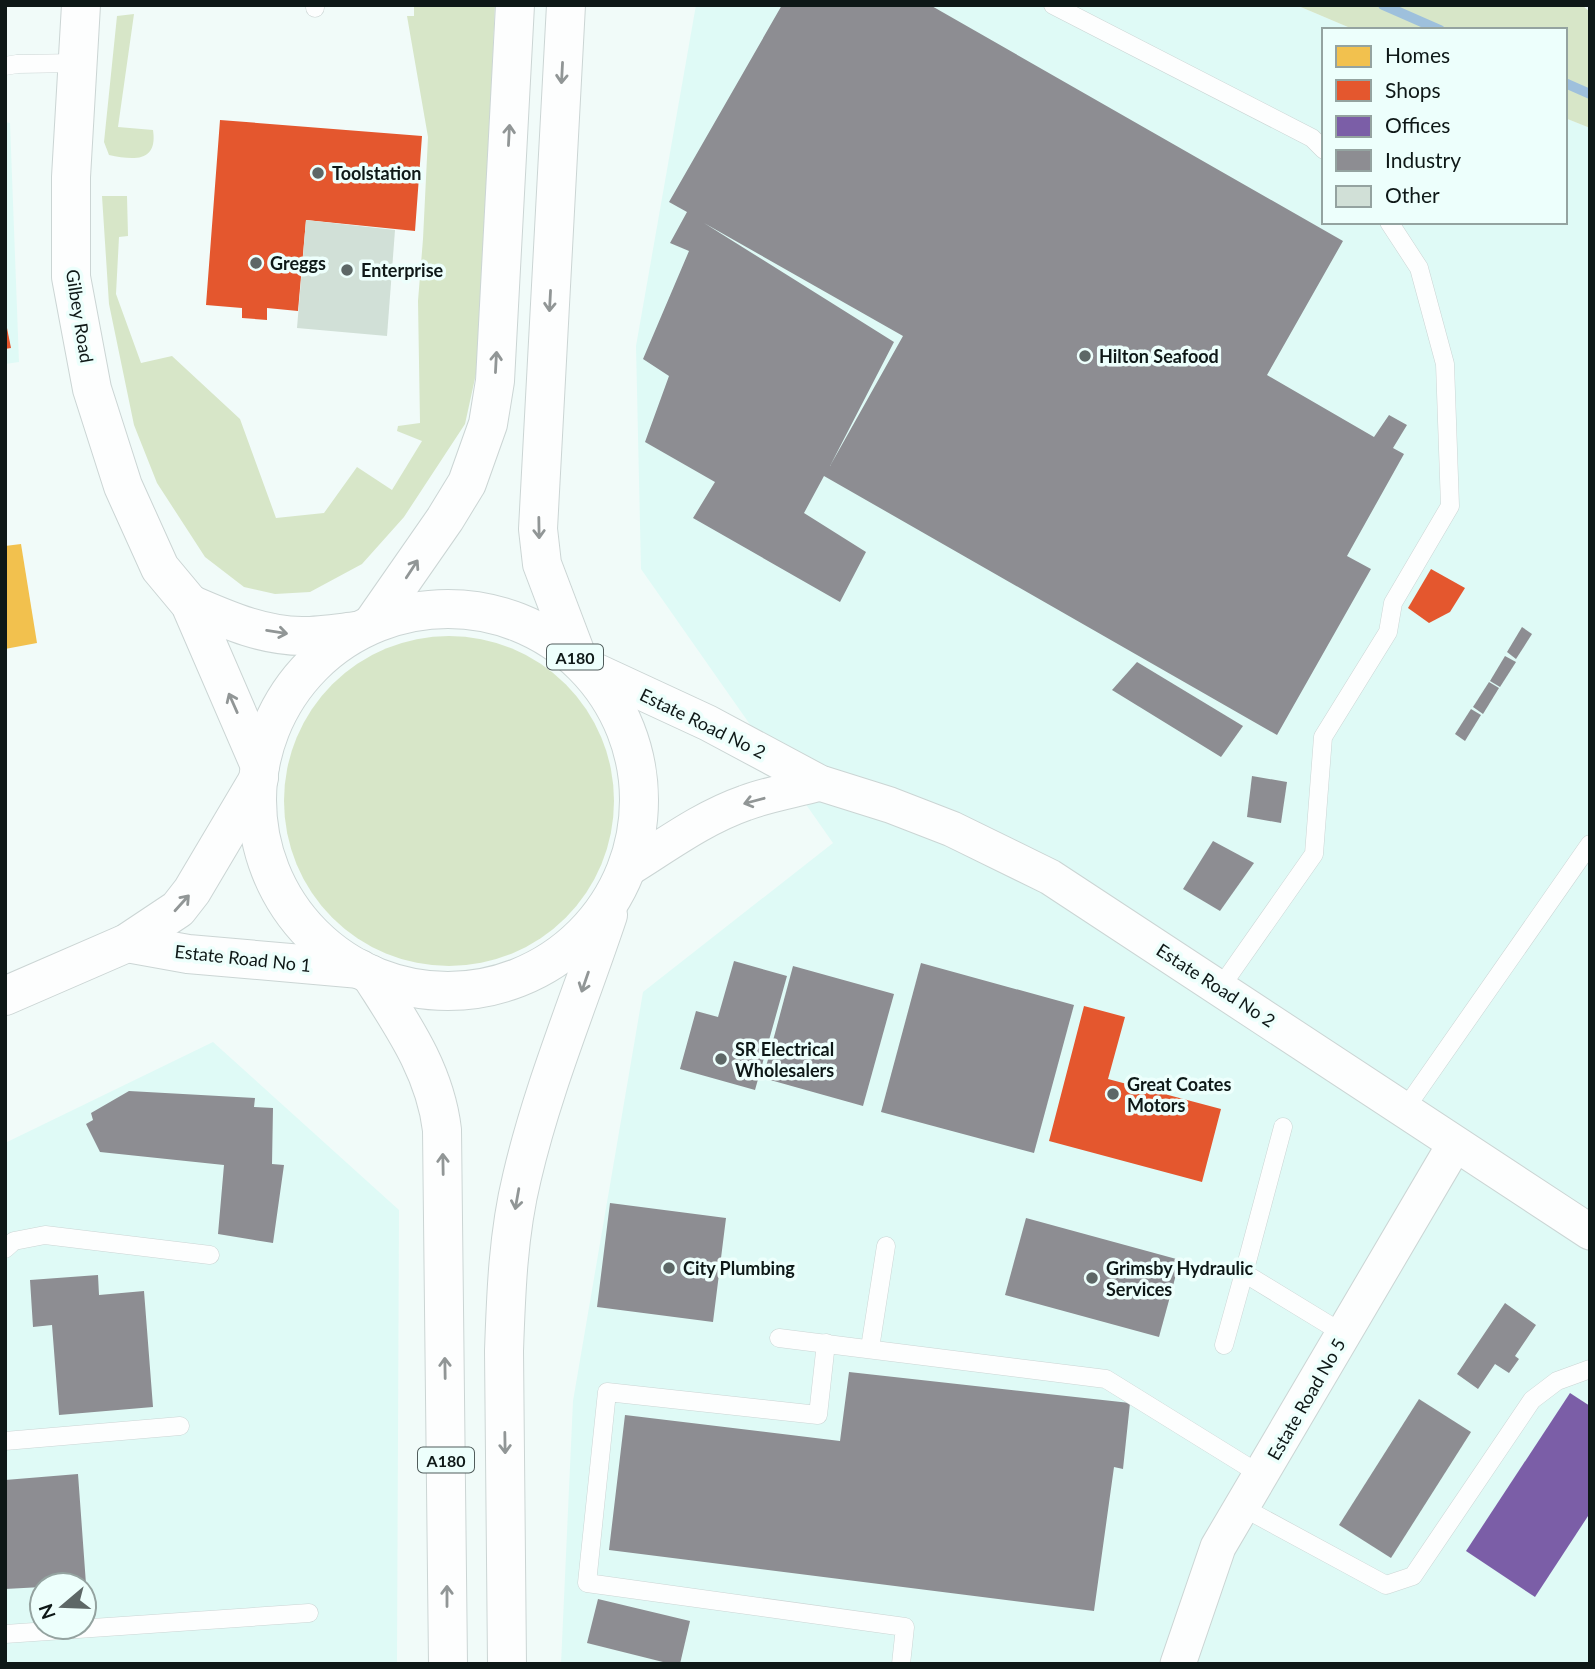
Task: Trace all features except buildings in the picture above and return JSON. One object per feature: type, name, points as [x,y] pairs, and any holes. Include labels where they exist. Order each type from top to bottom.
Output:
[{"type":"main road","name":"Gilbey Road","points":[[81,5],[71,177],[71,277],[92,389],[122,486],[160,568],[190,604],[260,772]]},
{"type":"main road","name":"A180","points":[[365,628],[400,586],[463,491],[488,424],[495,381],[515,5]]},
{"type":"main road","name":"A180","points":[[566,5],[538,529],[542,564],[581,663]]},
{"type":"main road","name":"Gilbey Road","points":[[190,604],[234,623],[300,636],[365,628]]},
{"type":"main road","name":"A180","points":[[507,1664],[504,1351],[514,1220],[521,1179],[537,1121],[635,842],[639,787],[635,760],[626,731],[614,706],[581,663],[544,634],[521,623],[481,611],[434,609],[403,614],[365,628],[319,659],[295,685],[277,715],[260,772],[258,810],[262,839],[271,871],[285,899],[306,926],[321,942],[365,972],[405,986],[437,991],[477,989],[508,981],[552,960],[575,943],[599,917],[620,882]]},
{"type":"main road","name":"Estate Road No 1","points":[[5,996],[127,943],[178,909],[192,891],[260,772]]},
{"type":"main road","name":"Estate Road No 1","points":[[127,943],[188,954],[365,972]]},
{"type":"main road","name":"A180","points":[[365,972],[421,1058],[436,1096],[441,1122],[445,1246],[448,1664]]},
{"type":"street","name":"Estate Road No 2","points":[[581,663],[708,723],[820,783],[890,805],[952,829],[1050,877],[1590,1232]]},
{"type":"street","points":[[620,882],[691,828],[717,815],[746,802],[820,783]]},
{"type":"street","name":"Estate Road No 5","points":[[1178,1664],[1218,1547],[1455,1144]]},
{"type":"lane","points":[[1053,5],[1312,138],[1322,148]]},
{"type":"lane","points":[[5,66],[78,63]]},
{"type":"lane","points":[[1220,988],[1314,854],[1323,737],[1388,632],[1393,603],[1450,506],[1445,364],[1419,268],[1389,224]]},
{"type":"lane","points":[[1405,1109],[1590,844]]},
{"type":"lane","points":[[1224,1345],[1283,1127]]},
{"type":"lane","points":[[5,1249],[14,1241],[44,1235],[211,1255]]},
{"type":"lane","points":[[870,1348],[886,1246]]},
{"type":"lane","points":[[1244,1273],[1344,1334]]},
{"type":"lane","points":[[779,1338],[1106,1379],[1261,1475]]},
{"type":"lane","points":[[826,1343],[818,1415],[607,1392],[587,1583],[905,1627],[901,1664]]},
{"type":"lane","points":[[1242,1507],[1386,1585],[1413,1576],[1532,1400],[1558,1381],[1590,1369]]},
{"type":"lane","points":[[5,1441],[180,1426]]},
{"type":"lane","points":[[5,1634],[309,1613]]},
{"type":"shaded area","points":[[696,5],[1296,5],[1350,28],[1322,28],[1322,224],[1567,224],[1567,119],[1590,128],[1590,1664],[561,1664],[573,1401],[643,992],[833,843],[641,569],[636,346]]},
{"type":"shaded area","points":[[5,122],[10,123],[19,362],[5,364]]},
{"type":"shaded area","points":[[213,1042],[399,1210],[397,1664],[5,1664],[5,1143]]},
{"type":"green space","points":[[414,5],[495,5],[479,360],[465,424],[404,517],[362,564],[310,592],[275,594],[244,587],[205,557],[157,483],[134,425],[109,304],[102,196],[127,196],[128,236],[119,237],[116,294],[141,363],[172,356],[240,419],[276,518],[324,513],[357,467],[392,490],[422,441],[397,431],[398,426],[420,423],[418,301],[428,137],[407,16],[414,16]]},
{"type":"green space","points":[[1296,5],[1582,5],[1590,12],[1590,128],[1567,119],[1567,28],[1350,28]]},
{"type":"green space","points":[[134,14],[118,127],[153,130],[154,141],[148,154],[127,158],[109,155],[104,142],[117,16]]},
{"type":"green space","points":[[449,636],[481,639],[512,648],[541,664],[566,684],[586,709],[602,738],[611,769],[614,801],[611,833],[602,864],[586,893],[566,918],[541,938],[512,954],[481,963],[449,966],[417,963],[386,954],[357,938],[332,918],[312,893],[296,864],[287,833],[284,801],[287,769],[296,738],[312,709],[332,684],[357,664],[386,648],[417,639]]},
{"type":"waterway","points":[[1383,5],[1435,28]]},
{"type":"waterway","points":[[1567,84],[1590,94]]},
{"type":"place","name":"Toolstation","points":[[318,173]]},
{"type":"place","name":"Greggs","points":[[256,263]]},
{"type":"place","name":"Enterprise","points":[[347,270]]},
{"type":"place","name":"Hilton Seafood","points":[[1085,356]]},
{"type":"place","name":"SR Electrical Wholesalers","points":[[721,1059]]},
{"type":"place","name":"Great Coates Motors","points":[[1113,1094]]},
{"type":"place","name":"City Plumbing","points":[[669,1268]]},
{"type":"place","name":"Grimsby Hydraulic Services","points":[[1092,1278]]}]
